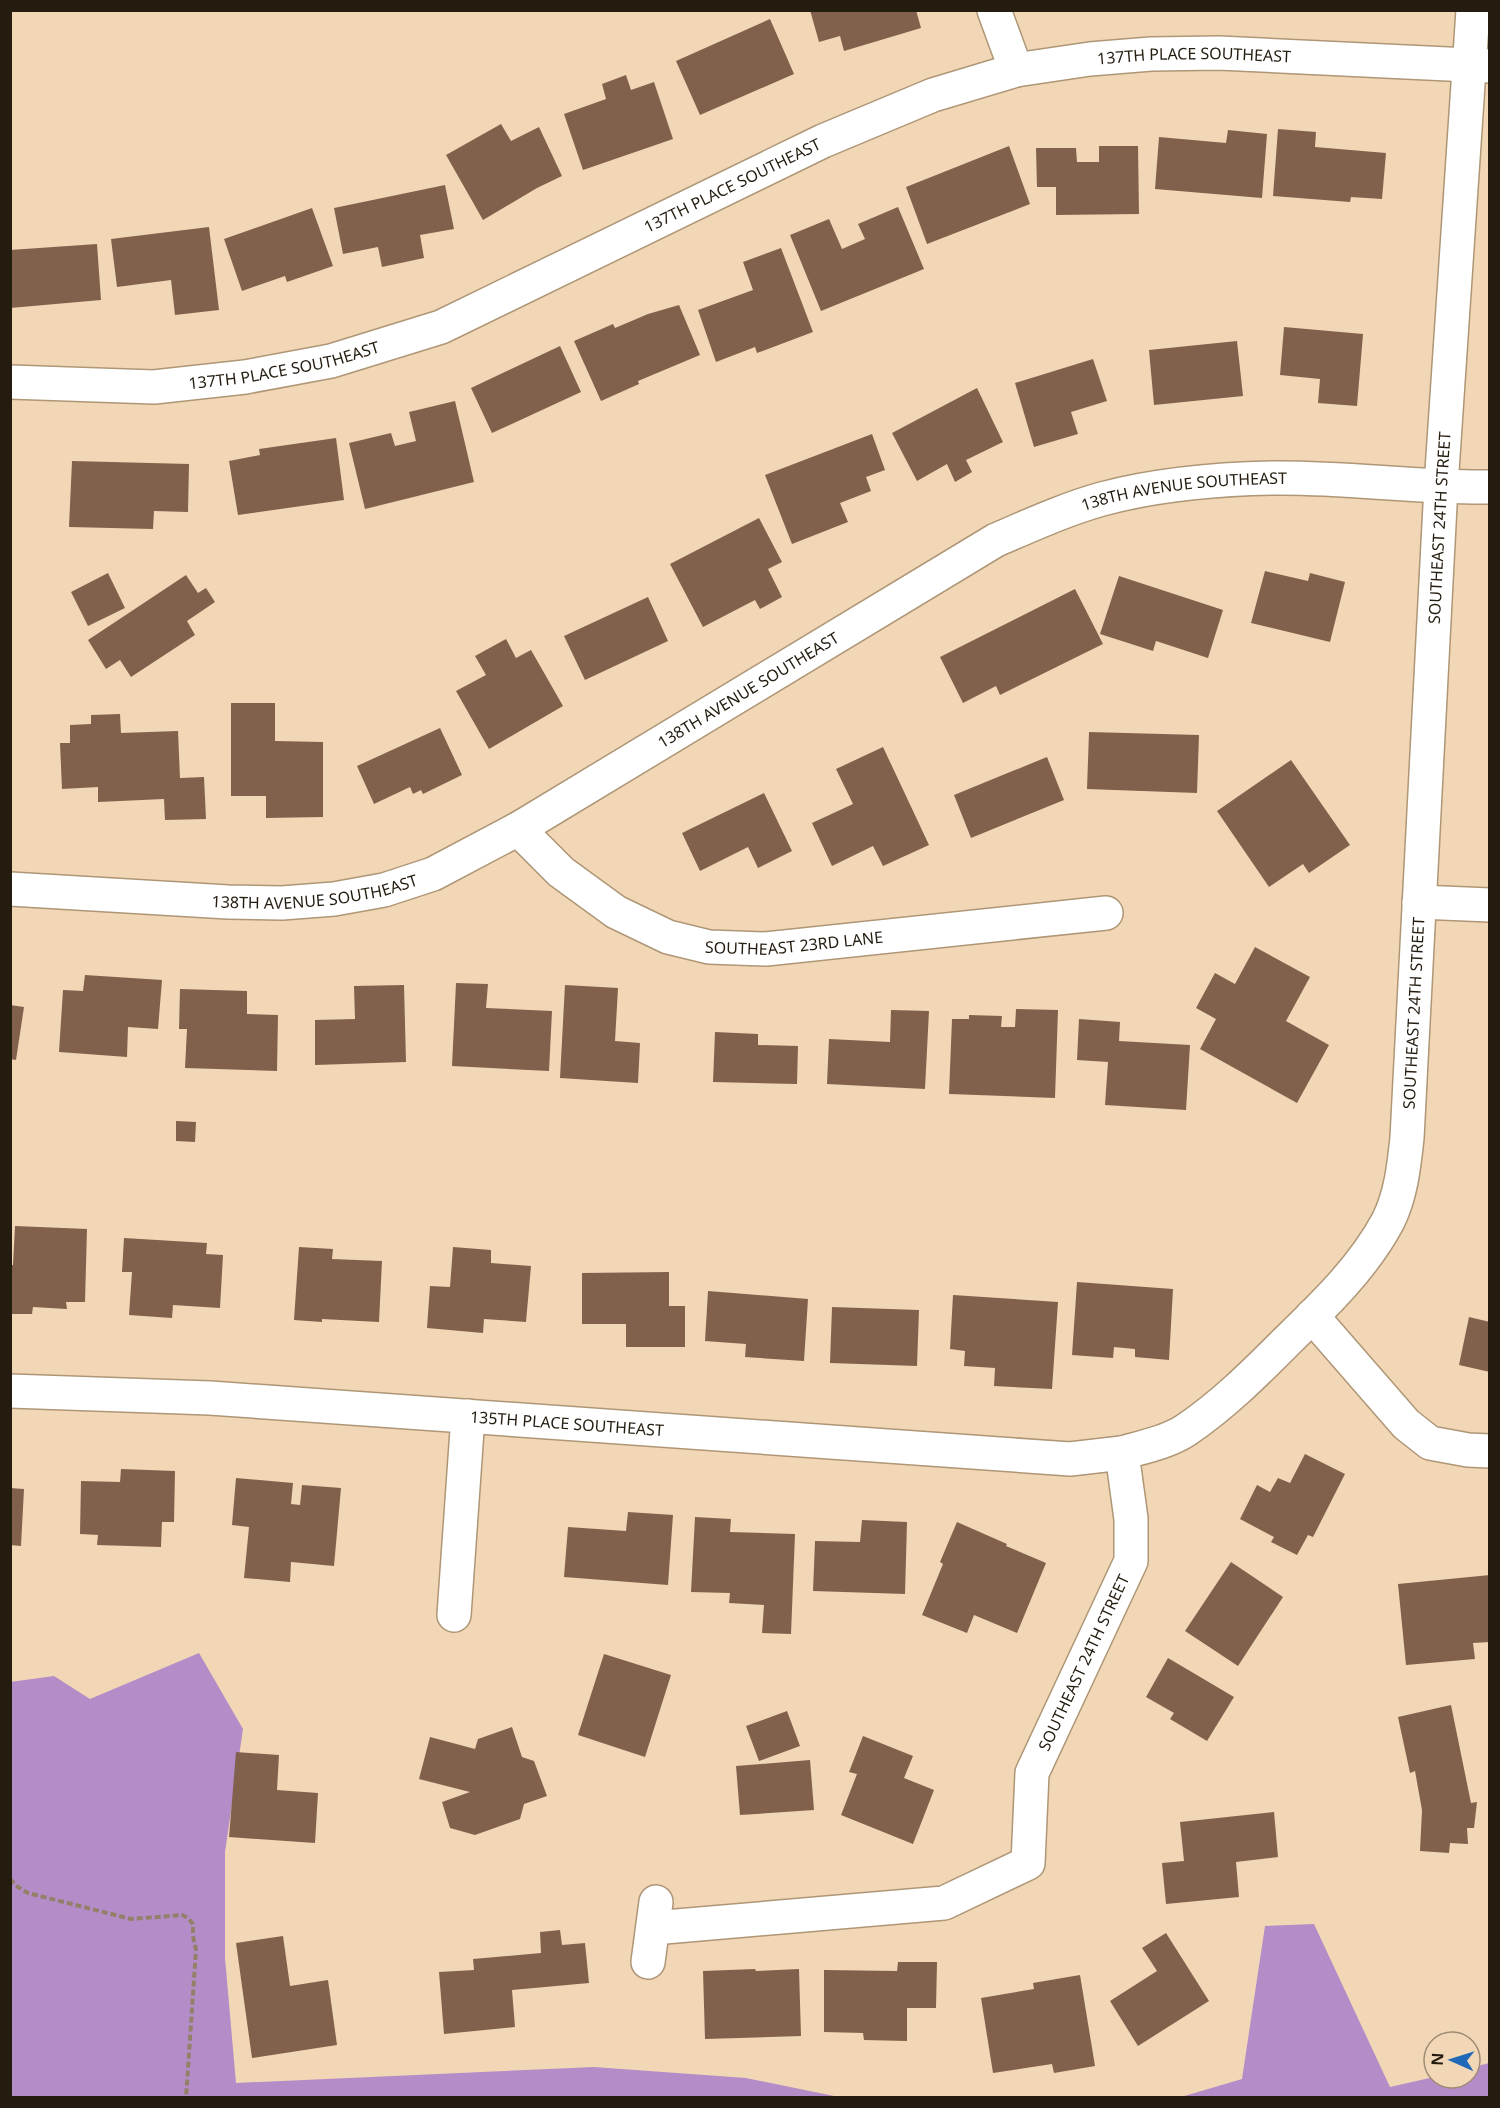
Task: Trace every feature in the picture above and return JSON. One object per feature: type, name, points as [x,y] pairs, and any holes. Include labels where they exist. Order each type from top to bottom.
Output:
[{"type":"street","points":[[994,10],[1016,70]]},
{"type":"street","name":"SOUTHEAST 24TH STREET","points":[[648,1962],[655,1915],[944,1903],[1028,1863],[1032,1773],[1131,1561],[1131,1519],[1122,1453],[1154,1444],[1184,1431],[1234,1393],[1358,1267],[1388,1221],[1402,1181],[1441,486],[1480,66],[1473,10]]},
{"type":"street","name":"137TH PLACE SOUTHEAST","points":[[10,382],[154,387],[245,377],[331,361],[441,327],[823,141],[933,95],[1016,70],[1090,59],[1151,54],[1219,53],[1480,66]]},
{"type":"street","name":"138TH AVENUE SOUTHEAST","points":[[10,889],[282,903],[334,899],[384,890],[433,874],[518,828],[996,540],[1047,518],[1102,499],[1162,487],[1217,481],[1276,478],[1490,487]]},
{"type":"street","name":"SOUTHEAST 23RD LANE","points":[[518,828],[561,872],[616,912],[668,937],[709,947],[766,948],[1106,913]]},
{"type":"street","points":[[1419,902],[1490,905]]},
{"type":"street","points":[[1312,1316],[1406,1424],[1430,1443],[1468,1450],[1490,1451]]},
{"type":"street","name":"135TH PLACE SOUTHEAST","points":[[10,1391],[210,1398],[1071,1459],[1122,1453]]},
{"type":"street","points":[[454,1615],[468,1416]]},
{"type":"path","points":[[10,1879],[28,1893],[130,1918],[177,1915],[188,1918],[193,1924],[192,1936],[196,1950],[186,2097]]},
{"type":"shaded area","points":[[199,1653],[243,1729],[225,1852],[225,1958],[236,2083],[594,2067],[746,2078],[839,2097],[11,2097],[10,1682],[54,1676],[90,1699]]},
{"type":"shaded area","points":[[1314,1924],[1390,2087],[1422,2080],[1422,2090],[1482,2090],[1482,2065],[1489,2063],[1489,2097],[1181,2097],[1242,2079],[1265,1926]]},
{"type":"building","points":[[810,10],[916,10],[921,28],[844,51],[840,36],[819,42]]},
{"type":"building","points":[[770,19],[794,74],[700,115],[676,61]]},
{"type":"building","points":[[626,75],[631,90],[654,82],[673,139],[583,170],[564,114],[606,99],[602,84]]},
{"type":"building","points":[[501,124],[511,141],[539,127],[562,176],[483,220],[446,155]]},
{"type":"building","points":[[1278,129],[1316,132],[1315,147],[1386,153],[1382,199],[1351,197],[1350,202],[1273,196]]},
{"type":"building","points":[[1228,130],[1267,134],[1262,198],[1155,189],[1159,137],[1226,143]]},
{"type":"building","points":[[1009,146],[1030,204],[927,244],[906,187]]},
{"type":"building","points":[[1099,146],[1138,146],[1139,214],[1056,215],[1056,187],[1037,187],[1036,148],[1076,148],[1077,162],[1099,162]]},
{"type":"building","points":[[445,185],[454,229],[420,235],[424,258],[382,267],[378,247],[343,254],[334,208]]},
{"type":"building","points":[[898,207],[924,269],[821,311],[790,235],[829,219],[842,249],[865,239],[858,224]]},
{"type":"building","points":[[312,208],[333,266],[287,282],[285,276],[242,291],[224,239]]},
{"type":"building","points":[[209,227],[219,310],[175,315],[171,280],[117,287],[111,239]]},
{"type":"building","points":[[97,244],[101,300],[10,308],[10,250]]},
{"type":"building","points":[[781,248],[813,332],[757,353],[755,347],[716,362],[698,310],[753,290],[743,262]]},
{"type":"building","points":[[679,305],[700,355],[638,381],[639,384],[601,401],[574,341],[613,324],[615,328],[648,314]]},
{"type":"building","points":[[1284,327],[1363,334],[1357,406],[1318,403],[1320,379],[1280,375]]},
{"type":"building","points":[[1237,341],[1243,396],[1154,405],[1149,350]]},
{"type":"building","points":[[560,346],[581,392],[492,433],[471,388]]},
{"type":"building","points":[[1093,359],[1107,401],[1071,412],[1078,434],[1034,447],[1015,383]]},
{"type":"building","points":[[977,388],[1003,442],[966,460],[972,472],[955,482],[947,464],[917,481],[892,433]]},
{"type":"building","points":[[455,401],[474,482],[365,509],[349,443],[391,433],[395,446],[416,441],[409,412]]},
{"type":"building","points":[[872,434],[885,470],[866,477],[871,491],[840,503],[848,522],[792,544],[765,475]]},
{"type":"building","points":[[336,438],[344,500],[238,515],[229,461],[260,455],[259,449]]},
{"type":"building","points":[[72,461],[189,464],[188,512],[154,511],[153,529],[69,527]]},
{"type":"building","points":[[759,518],[782,562],[768,569],[782,597],[760,609],[755,600],[703,627],[670,564]]},
{"type":"building","points":[[1265,571],[1308,581],[1310,573],[1345,582],[1330,642],[1251,623]]},
{"type":"building","points":[[108,573],[125,608],[88,626],[71,592]]},
{"type":"building","points":[[186,575],[198,593],[206,588],[215,602],[187,621],[195,635],[131,677],[120,660],[106,669],[88,640]]},
{"type":"building","points":[[1119,576],[1223,610],[1208,658],[1156,641],[1153,651],[1100,634]]},
{"type":"building","points":[[1075,589],[1103,644],[1000,695],[996,686],[963,703],[940,657]]},
{"type":"building","points":[[648,597],[668,641],[585,680],[564,636]]},
{"type":"building","points":[[506,639],[516,658],[531,650],[563,706],[489,749],[456,691],[486,675],[475,656]]},
{"type":"building","points":[[231,703],[275,703],[275,741],[323,742],[323,817],[266,818],[266,796],[231,796]]},
{"type":"building","points":[[120,714],[121,733],[178,731],[180,778],[204,777],[206,819],[165,820],[164,799],[98,802],[98,787],[62,789],[60,743],[70,743],[70,725],[91,724],[91,715]]},
{"type":"building","points":[[440,728],[462,775],[423,794],[421,790],[413,794],[410,787],[374,804],[357,766]]},
{"type":"building","points":[[1089,732],[1199,735],[1197,793],[1087,789]]},
{"type":"building","points":[[883,747],[929,845],[883,866],[873,846],[832,866],[812,823],[853,804],[836,769]]},
{"type":"building","points":[[1047,757],[1064,800],[971,838],[954,795]]},
{"type":"building","points":[[1291,760],[1350,845],[1309,873],[1303,864],[1269,887],[1217,811]]},
{"type":"building","points":[[764,793],[792,851],[758,868],[748,847],[700,871],[682,833]]},
{"type":"building","points":[[1255,947],[1310,977],[1286,1021],[1329,1045],[1297,1103],[1200,1049],[1216,1019],[1196,1008],[1215,973],[1235,984]]},
{"type":"building","points":[[85,975],[162,980],[158,1029],[128,1027],[127,1057],[59,1052],[63,990],[83,991]]},
{"type":"building","points":[[456,983],[488,984],[486,1008],[552,1011],[549,1071],[452,1066]]},
{"type":"building","points":[[404,985],[406,1062],[315,1065],[315,1020],[355,1019],[354,986]]},
{"type":"building","points":[[565,985],[618,988],[615,1041],[640,1043],[638,1083],[560,1078]]},
{"type":"building","points":[[180,989],[247,991],[247,1014],[278,1015],[277,1071],[185,1068],[187,1029],[179,1029]]},
{"type":"building","points":[[10,1005],[24,1007],[16,1060],[10,1059]]},
{"type":"building","points":[[1016,1009],[1058,1010],[1055,1098],[949,1094],[952,1019],[969,1019],[969,1015],[1002,1016],[1001,1027],[1015,1027]]},
{"type":"building","points":[[891,1010],[929,1011],[925,1089],[827,1084],[829,1039],[890,1042]]},
{"type":"building","points":[[1079,1019],[1120,1022],[1119,1041],[1190,1045],[1186,1110],[1105,1105],[1108,1062],[1077,1060]]},
{"type":"building","points":[[715,1032],[758,1034],[758,1045],[798,1046],[797,1084],[713,1082]]},
{"type":"building","points":[[176,1121],[196,1122],[195,1142],[176,1141]]},
{"type":"building","points":[[15,1226],[87,1229],[85,1302],[66,1302],[67,1309],[33,1307],[32,1314],[10,1314],[10,1265],[13,1265]]},
{"type":"building","points":[[124,1238],[207,1243],[206,1254],[223,1255],[220,1308],[173,1305],[172,1318],[129,1315],[132,1272],[122,1272]]},
{"type":"building","points":[[299,1247],[333,1249],[332,1259],[382,1261],[379,1322],[294,1320]]},
{"type":"building","points":[[453,1247],[491,1250],[491,1263],[531,1266],[526,1322],[484,1319],[483,1333],[427,1328],[430,1286],[450,1287]]},
{"type":"building","points":[[669,1272],[669,1306],[685,1306],[685,1347],[626,1347],[626,1324],[582,1324],[582,1273]]},
{"type":"building","points":[[1077,1282],[1173,1289],[1169,1360],[1135,1357],[1135,1349],[1114,1347],[1113,1358],[1072,1355]]},
{"type":"building","points":[[708,1291],[808,1299],[804,1361],[745,1357],[746,1344],[705,1341]]},
{"type":"building","points":[[953,1295],[1058,1302],[1052,1389],[994,1386],[995,1368],[964,1366],[965,1351],[950,1349]]},
{"type":"building","points":[[832,1307],[919,1310],[917,1366],[830,1363]]},
{"type":"building","points":[[1469,1317],[1490,1322],[1490,1372],[1459,1365]]},
{"type":"building","points":[[1305,1454],[1345,1474],[1313,1537],[1308,1535],[1297,1555],[1271,1542],[1274,1537],[1240,1519],[1257,1485],[1270,1492],[1278,1478],[1290,1483]]},
{"type":"building","points":[[121,1469],[175,1471],[174,1522],[162,1522],[161,1547],[97,1545],[98,1535],[80,1534],[81,1481],[120,1482]]},
{"type":"building","points":[[236,1478],[293,1483],[291,1504],[300,1505],[302,1485],[341,1488],[334,1566],[291,1562],[290,1582],[244,1578],[249,1527],[232,1525]]},
{"type":"building","points":[[10,1488],[24,1489],[21,1546],[10,1545]]},
{"type":"building","points":[[628,1512],[673,1515],[668,1585],[564,1577],[568,1527],[626,1531]]},
{"type":"building","points":[[695,1517],[731,1519],[730,1532],[795,1534],[791,1634],[762,1633],[764,1605],[729,1603],[730,1593],[691,1592]]},
{"type":"building","points":[[862,1520],[907,1522],[905,1594],[813,1591],[815,1541],[860,1542]]},
{"type":"building","points":[[957,1522],[1046,1563],[1017,1633],[974,1615],[967,1633],[922,1615],[943,1564],[940,1562]]},
{"type":"building","points":[[1231,1562],[1283,1597],[1238,1666],[1185,1631]]},
{"type":"building","points":[[1490,1575],[1490,1642],[1473,1643],[1475,1659],[1406,1665],[1398,1584]]},
{"type":"building","points":[[604,1654],[671,1675],[645,1757],[578,1735]]},
{"type":"building","points":[[1168,1658],[1234,1697],[1207,1741],[1170,1719],[1174,1713],[1146,1697]]},
{"type":"building","points":[[1451,1705],[1471,1803],[1477,1802],[1474,1828],[1467,1828],[1468,1844],[1450,1843],[1449,1853],[1420,1851],[1422,1810],[1415,1771],[1410,1773],[1398,1717]]},
{"type":"building","points":[[787,1711],[800,1746],[759,1761],[746,1726]]},
{"type":"building","points":[[512,1727],[522,1757],[534,1761],[547,1796],[524,1804],[520,1819],[475,1835],[450,1828],[442,1802],[470,1792],[419,1779],[430,1737],[475,1749],[478,1739]]},
{"type":"building","points":[[863,1736],[913,1756],[904,1778],[934,1790],[913,1844],[841,1815],[857,1774],[849,1772]]},
{"type":"building","points":[[236,1752],[279,1755],[277,1790],[318,1793],[315,1843],[229,1837]]},
{"type":"building","points":[[810,1760],[814,1810],[740,1815],[736,1766]]},
{"type":"building","points":[[1274,1812],[1278,1857],[1236,1862],[1239,1897],[1166,1904],[1162,1863],[1184,1861],[1180,1822]]},
{"type":"building","points":[[560,1930],[562,1945],[585,1943],[589,1983],[512,1990],[515,2027],[444,2034],[439,1972],[474,1970],[473,1959],[541,1953],[540,1932]]},
{"type":"building","points":[[1166,1933],[1209,2001],[1138,2046],[1110,2001],[1157,1971],[1142,1948]]},
{"type":"building","points":[[283,1936],[290,1986],[328,1980],[337,2045],[252,2058],[236,1943]]},
{"type":"building","points":[[898,1962],[937,1962],[936,2008],[907,2008],[907,2041],[864,2040],[863,2033],[824,2032],[824,1970],[897,1971]]},
{"type":"building","points":[[755,1969],[756,1971],[799,1969],[801,2036],[705,2039],[703,1971]]},
{"type":"building","points":[[1080,1975],[1095,2066],[1054,2073],[1052,2064],[993,2073],[981,1998],[1034,1989],[1033,1983]]}]
